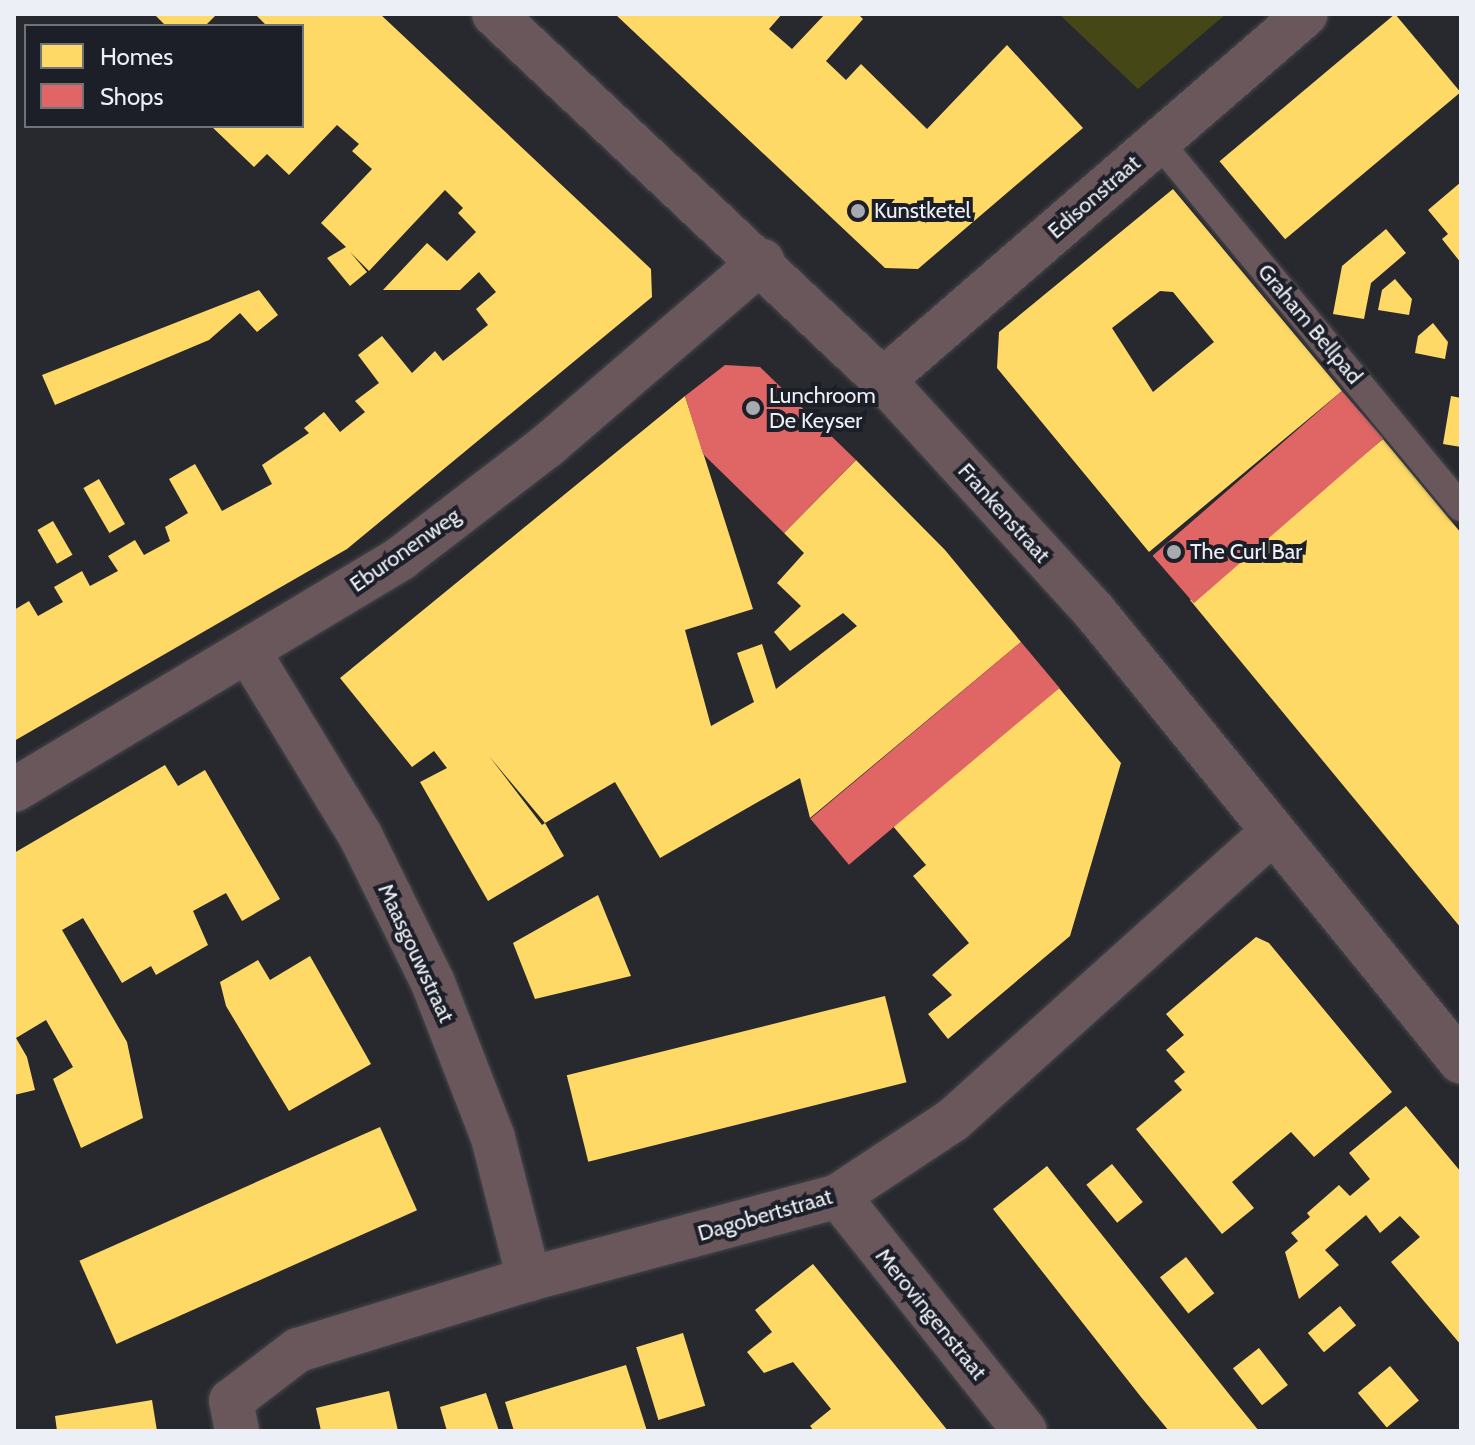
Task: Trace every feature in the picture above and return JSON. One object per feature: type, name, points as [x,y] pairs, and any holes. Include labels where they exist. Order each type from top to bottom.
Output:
[{"type":"street","name":"Frankenstraat","points":[[494,14],[762,261],[883,380],[1094,611],[1272,833],[1457,1049]]},
{"type":"street","name":"Edisonstraat","points":[[883,380],[1306,14]]},
{"type":"street","name":"Eburonenweg","points":[[14,790],[401,558],[547,446],[762,261]]},
{"type":"street","name":"Maasgouwstraat","points":[[248,651],[360,835],[433,983],[493,1138],[529,1279]]},
{"type":"street","name":"Dagobertstraat","points":[[237,1431],[231,1401],[249,1382],[298,1350],[529,1279],[838,1196],[953,1120],[1272,833]]},
{"type":"street","name":"Merovingenstraat","points":[[838,1196],[1025,1431]]},
{"type":"lane","name":"Graham Bellpad","points":[[1158,141],[1461,507]]},
{"type":"shaded area","points":[[1059,14],[1226,14],[1138,89]]},
{"type":"building: Homes","points":[[154,14],[217,14],[207,24],[164,24]]},
{"type":"building: Homes","points":[[255,14],[380,14],[651,269],[652,297],[347,549],[14,741],[14,610],[29,601],[38,616],[63,602],[54,587],[82,571],[90,586],[118,571],[108,556],[135,540],[144,555],[170,541],[165,527],[188,513],[169,479],[195,464],[222,511],[272,484],[262,465],[309,433],[304,428],[324,412],[340,432],[365,412],[355,401],[379,383],[358,355],[382,336],[412,373],[435,351],[443,361],[488,325],[476,309],[496,292],[479,272],[460,290],[383,290],[427,243],[447,261],[476,232],[458,213],[463,208],[445,190],[369,271],[350,252],[367,272],[350,286],[327,258],[346,247],[321,223],[372,169],[352,151],[359,144],[337,125],[289,175],[267,154],[254,167],[213,128],[304,128],[304,24],[265,24]]},
{"type":"building: Homes","points":[[615,14],[782,14],[769,29],[792,49],[825,14],[858,14],[863,19],[826,61],[846,80],[861,64],[927,129],[1007,45],[1083,128],[918,269],[885,268]]},
{"type":"building: Homes","points":[[1395,14],[1461,92],[1285,239],[1220,161]]},
{"type":"building: Homes","points":[[1461,182],[1461,263],[1442,239],[1448,234],[1428,210]]},
{"type":"building: Homes","points":[[1173,189],[1342,391],[1149,552],[997,368],[999,332]],"holes":[[[1160,291],[1173,292],[1214,342],[1153,392],[1112,328]]]},
{"type":"building: Homes","points":[[1386,229],[1406,253],[1371,283],[1364,319],[1333,314],[1342,266]]},
{"type":"building: Homes","points":[[1395,279],[1412,299],[1409,315],[1378,310],[1382,290]]},
{"type":"building: Homes","points":[[259,290],[278,315],[257,332],[240,313],[209,340],[55,405],[42,375]]},
{"type":"building: Homes","points":[[1433,323],[1448,342],[1445,359],[1415,353],[1418,336]]},
{"type":"building: Homes","points":[[685,396],[753,609],[685,630],[711,726],[754,702],[737,653],[762,644],[776,689],[857,626],[843,613],[790,651],[774,632],[801,606],[777,583],[804,553],[784,533],[856,460],[945,550],[1021,642],[810,818],[800,778],[660,858],[615,782],[545,823],[564,856],[488,901],[420,782],[447,768],[434,751],[412,767],[340,678]],"holes":[[[489,756],[545,823],[542,825]]]},
{"type":"building: Homes","points":[[1451,396],[1461,398],[1461,447],[1443,444]]},
{"type":"building: Homes","points":[[1383,439],[1461,533],[1461,928],[1190,600]]},
{"type":"building: Homes","points":[[99,479],[125,524],[109,533],[83,488]]},
{"type":"building: Homes","points":[[53,521],[72,555],[57,564],[37,530]]},
{"type":"building: Homes","points":[[1059,688],[1121,763],[1070,936],[948,1039],[928,1014],[952,995],[932,975],[969,943],[913,876],[926,865],[892,825]]},
{"type":"building: Homes","points":[[165,765],[178,786],[205,770],[280,899],[242,921],[226,893],[193,911],[208,945],[156,975],[151,966],[122,983],[83,918],[62,930],[127,1042],[143,1118],[81,1148],[53,1079],[73,1067],[46,1020],[16,1038],[27,1057],[35,1090],[14,1095],[14,853]]},
{"type":"building: Homes","points":[[598,895],[631,976],[535,999],[513,943]]},
{"type":"building: Homes","points":[[1256,937],[1269,943],[1392,1092],[1314,1157],[1291,1132],[1232,1182],[1254,1208],[1222,1234],[1136,1129],[1182,1090],[1174,1081],[1185,1072],[1166,1050],[1184,1035],[1166,1014]]},
{"type":"building: Homes","points":[[310,956],[371,1064],[289,1111],[226,1006],[220,982],[258,960],[270,980]]},
{"type":"building: Homes","points":[[885,996],[907,1082],[588,1162],[567,1075]]},
{"type":"building: Homes","points":[[1406,1106],[1461,1172],[1461,1345],[1391,1262],[1420,1237],[1400,1216],[1380,1233],[1366,1215],[1325,1250],[1339,1265],[1299,1299],[1285,1252],[1298,1241],[1291,1233],[1310,1217],[1307,1213],[1339,1185],[1350,1196],[1370,1179],[1349,1153]]},
{"type":"building: Homes","points":[[380,1127],[417,1210],[116,1344],[79,1261]]},
{"type":"building: Homes","points":[[1112,1164],[1143,1202],[1117,1223],[1086,1185]]},
{"type":"building: Homes","points":[[1047,1166],[1259,1431],[1169,1431],[1141,1397],[993,1209]]},
{"type":"building: Homes","points":[[1186,1257],[1214,1293],[1188,1314],[1160,1277]]},
{"type":"building: Homes","points":[[813,1264],[948,1431],[814,1431],[810,1426],[831,1409],[793,1362],[764,1373],[747,1352],[772,1332],[755,1310]]},
{"type":"building: Homes","points":[[1340,1306],[1356,1325],[1324,1352],[1308,1333]]},
{"type":"building: Homes","points":[[683,1333],[705,1406],[658,1420],[636,1347]]},
{"type":"building: Homes","points":[[1259,1348],[1288,1385],[1262,1405],[1233,1368]]},
{"type":"building: Homes","points":[[626,1365],[647,1431],[514,1431],[505,1402]]},
{"type":"building: Homes","points":[[1390,1366],[1419,1400],[1387,1427],[1358,1393]]},
{"type":"building: Homes","points":[[389,1391],[398,1431],[321,1431],[316,1408]]},
{"type":"building: Homes","points":[[486,1393],[499,1431],[447,1431],[440,1407]]},
{"type":"building: Homes","points":[[152,1400],[157,1431],[57,1431],[55,1416]]},
{"type":"building: Shops","points":[[725,365],[760,367],[856,460],[784,533],[703,454],[685,396]]},
{"type":"building: Shops","points":[[1342,391],[1383,439],[1194,603],[1153,556]]},
{"type":"building: Shops","points":[[1021,642],[1060,688],[849,865],[810,819]]},
{"type":"place","name":"Kunstketel","points":[[858,211]]},
{"type":"place","name":"Lunchroom De Keyser","points":[[753,408]]},
{"type":"place","name":"The Curl Bar","points":[[1174,552]]}]
